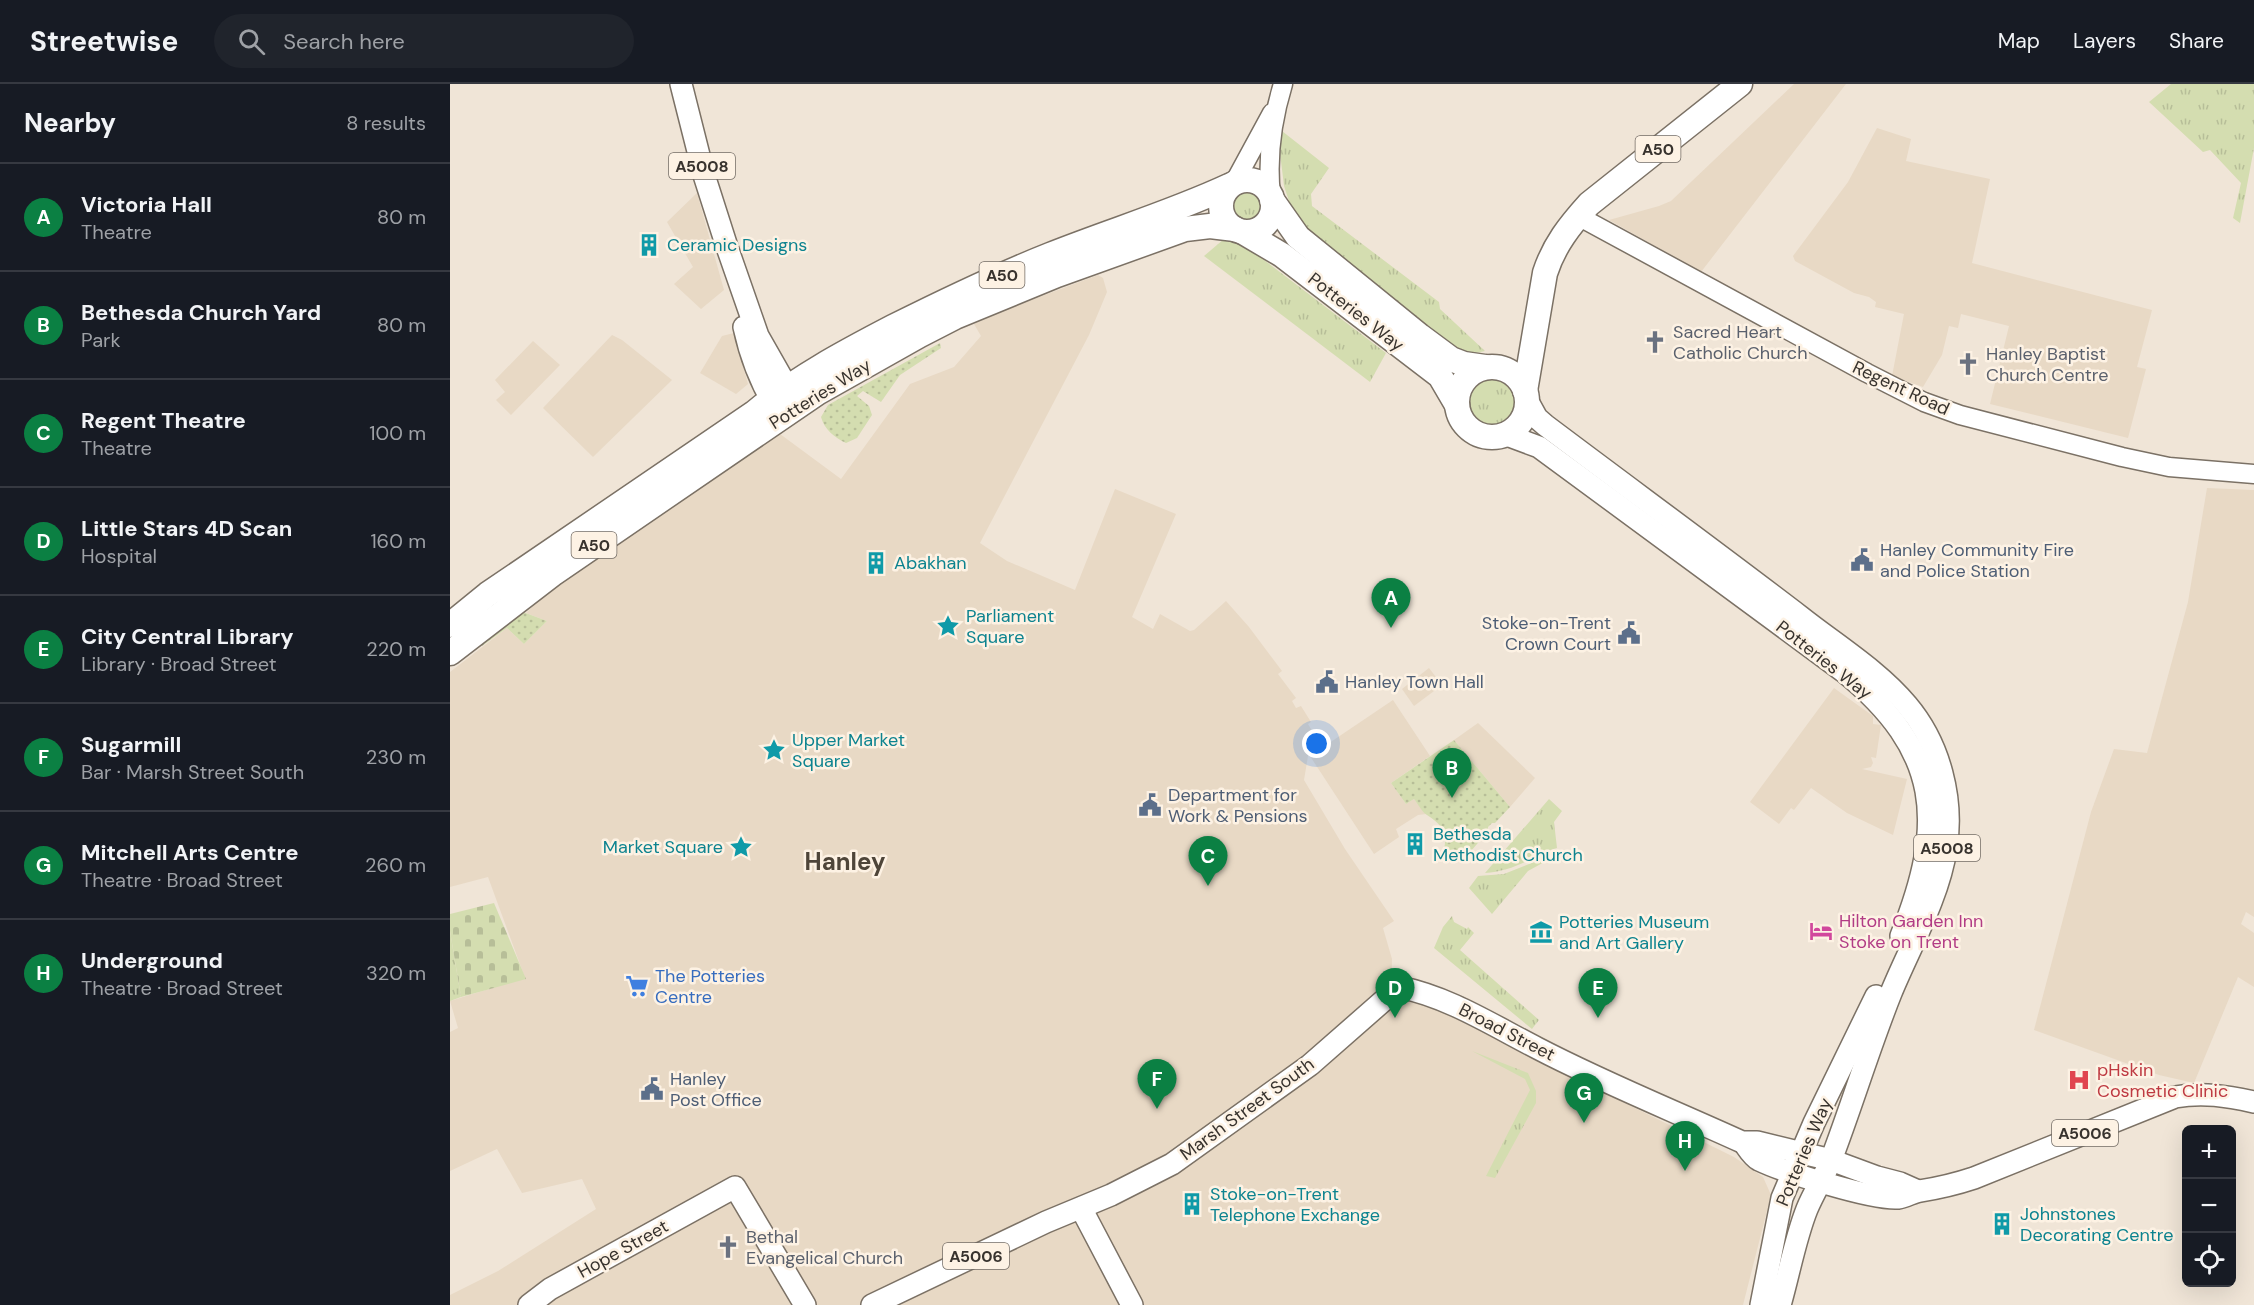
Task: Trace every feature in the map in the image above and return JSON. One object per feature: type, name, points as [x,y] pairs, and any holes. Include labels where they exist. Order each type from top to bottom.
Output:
[{"type":"highway","name":"A50","points":[[1525,394],[1541,294],[1550,258],[1569,225],[1589,204],[1740,84]]},
{"type":"highway","points":[[1246,179],[1257,181],[1264,186],[1272,198],[1273,209],[1268,221],[1262,227],[1252,231],[1239,230],[1228,224],[1221,210],[1223,194],[1232,185],[1246,179]]},
{"type":"highway","name":"Potteries Way","points":[[450,653],[861,344],[978,285],[1050,255],[1175,210],[1232,185]]},
{"type":"highway","name":"Potteries Way","points":[[1272,198],[1298,237],[1420,336],[1451,359],[1464,364],[1488,367]]},
{"type":"highway","name":"Potteries Way","points":[[450,625],[522,570],[754,413],[822,390],[955,317],[1057,274],[1185,229],[1210,226],[1239,230],[1282,255],[1440,376],[1457,405]]},
{"type":"highway","name":"A50","points":[[1488,367],[1521,345],[1536,323]]},
{"type":"highway","points":[[1488,367],[1510,373],[1519,380],[1525,394],[1523,417],[1515,428],[1504,435],[1489,437],[1475,433],[1463,422],[1457,405],[1458,392],[1464,380],[1473,372],[1488,367]]},
{"type":"main road","name":"A5008","points":[[681,84],[727,247],[749,350],[785,403]]},
{"type":"main road","name":"Potteries Way","points":[[1525,394],[1537,418],[1545,425],[1724,560],[1763,586],[1887,683],[1924,728],[1937,757],[1948,804],[1947,848],[1943,867],[1880,1021],[1831,1160]]},
{"type":"main road","name":"Potteries Way","points":[[1504,435],[1539,447],[1844,671],[1887,712],[1908,740],[1924,779],[1929,822],[1927,844],[1909,914],[1881,985],[1814,1123],[1780,1208],[1761,1305]]},
{"type":"main road","name":"Broad Street","points":[[1399,987],[1422,991],[1458,1007],[1611,1084],[1744,1143],[1757,1142],[1831,1160],[1918,1191]]},
{"type":"main road","name":"Marsh Street South","points":[[1081,1208],[1112,1195],[1184,1155],[1310,1065],[1399,987]]},
{"type":"main road","name":"Broad Street","points":[[1744,1143],[1751,1154],[1759,1160],[1794,1173],[1821,1182],[1898,1198],[1918,1191],[1947,1187],[1974,1178],[2175,1097],[2211,1094],[2254,1102]]},
{"type":"main road","name":"A5008","points":[[1821,1182],[1831,1160]]},
{"type":"main road","name":"Potteries Way","points":[[1780,1305],[1806,1211],[1821,1182]]},
{"type":"main road","name":"Hope Street","points":[[529,1305],[550,1289],[735,1187],[801,1301]]},
{"type":"main road","name":"A5006","points":[[872,1305],[1046,1222],[1081,1208]]},
{"type":"main road","points":[[1081,1208],[1132,1305]]},
{"type":"street","points":[[1232,185],[1275,108],[1283,84]]},
{"type":"street","points":[[1272,198],[1269,175],[1275,108]]},
{"type":"street","name":"Regent Road","points":[[1578,216],[1924,402],[1960,415],[2122,457],[2169,467],[2254,474]]},
{"type":"shaded area","points":[[1794,84],[1846,84],[1701,272],[1609,220],[1671,201]]},
{"type":"shaded area","points":[[1877,128],[1911,139],[1906,161],[1990,179],[1972,263],[2152,310],[2137,367],[2146,369],[2128,438],[1990,404],[2009,326],[1961,314],[1958,328],[1949,326],[1942,355],[1923,387],[1892,376],[1904,314],[1875,307],[1876,302],[1869,297],[1854,293],[1795,261],[1793,256],[1848,182]]},
{"type":"shaded area","points":[[697,193],[724,290],[701,309],[674,284],[693,267],[667,222]]},
{"type":"shaded area","points":[[1098,275],[1103,278],[1107,292],[1089,335],[980,543],[1007,561],[1075,590],[1115,489],[1176,514],[1132,617],[1153,629],[1160,614],[1190,631],[1226,601],[1282,671],[1278,674],[1296,698],[1292,701],[1296,708],[1301,706],[1311,722],[1308,724],[1314,734],[1311,738],[1304,780],[1345,849],[1394,921],[1383,928],[1392,959],[1391,992],[1435,1002],[1542,1062],[1734,1157],[1763,1177],[1771,1195],[1743,1305],[450,1305],[450,1295],[498,1271],[596,1209],[582,1179],[522,1193],[497,1149],[450,1171],[450,1032],[458,1028],[450,1001],[525,978],[488,877],[450,887],[450,672],[507,628],[524,644],[547,621],[526,613],[563,576],[776,431],[841,479],[910,384],[954,367],[981,336],[974,324]]},
{"type":"shaded area","points":[[734,333],[748,384],[736,394],[700,373],[722,336]]},
{"type":"shaded area","points":[[612,335],[622,340],[672,380],[593,457],[543,408]]},
{"type":"shaded area","points":[[533,341],[560,365],[511,415],[496,400],[505,392],[495,380]]},
{"type":"shaded area","points":[[2207,488],[2254,490],[2254,917],[2246,912],[2241,924],[2254,933],[2254,987],[2238,977],[2194,1083],[2159,1075],[2034,1030],[2091,812],[2114,749],[2147,753],[2188,602]]},
{"type":"shaded area","points":[[1429,668],[1442,685],[1414,706],[1402,689]]},
{"type":"shaded area","points":[[1834,688],[1873,716],[1873,724],[1881,725],[1876,758],[1871,757],[1873,763],[1871,767],[1862,769],[1907,779],[1893,835],[1847,813],[1811,788],[1794,810],[1791,808],[1779,824],[1750,802]]},
{"type":"shaded area","points":[[1393,700],[1430,756],[1391,783],[1406,804],[1414,799],[1426,814],[1418,815],[1396,829],[1399,837],[1374,854],[1310,756]]},
{"type":"shaded area","points":[[1478,723],[1535,778],[1510,807],[1454,740]]},
{"type":"green space","points":[[2171,84],[2254,84],[2254,148],[2240,223],[2233,218],[2241,183],[2210,150],[2203,152],[2149,102]]},
{"type":"green space","points":[[1282,131],[1329,168],[1311,194],[1312,206],[1439,302],[1440,309],[1485,351],[1471,354],[1454,349],[1313,239],[1294,216],[1284,186],[1280,153]]},
{"type":"green space","points":[[1249,191],[1255,192],[1263,200],[1263,212],[1255,220],[1249,221],[1243,220],[1235,212],[1234,206],[1235,200],[1243,192]]},
{"type":"green space","points":[[1224,239],[1247,247],[1386,353],[1370,382],[1204,256]]},
{"type":"green space","points":[[940,343],[941,348],[900,375],[881,402],[863,391],[857,396],[869,406],[872,415],[857,438],[846,443],[827,429],[821,417],[828,405]]},
{"type":"green space","points":[[1492,378],[1509,385],[1516,402],[1509,419],[1492,426],[1475,419],[1468,402],[1475,385]]},
{"type":"green space","points":[[523,612],[547,621],[524,644],[507,628],[482,646],[477,640],[516,614]]},
{"type":"green space","points":[[1454,740],[1510,807],[1488,827],[1488,831],[1466,857],[1460,851],[1444,849],[1445,838],[1440,825],[1423,812],[1414,799],[1406,804],[1391,783]]},
{"type":"green space","points":[[1549,799],[1562,811],[1554,822],[1557,848],[1537,854],[1512,867],[1485,873]]},
{"type":"green space","points":[[1547,857],[1548,860],[1528,871],[1492,914],[1469,888],[1478,876],[1504,874]]},
{"type":"green space","points":[[494,903],[526,979],[461,997],[450,931],[450,914]]},
{"type":"green space","points":[[1452,916],[1454,922],[1467,929],[1468,927],[1474,933],[1460,950],[1539,1020],[1532,1029],[1434,948],[1443,927]]},
{"type":"green space","points":[[450,931],[461,997],[450,1001]]},
{"type":"green space","points":[[1472,1051],[1528,1073],[1536,1091],[1536,1103],[1495,1178],[1486,1176],[1530,1090],[1525,1079]]},
{"type":"place","name":"Ceramic Designs","points":[[649,245]]},
{"type":"place","name":"Sacred Heart Catholic Church","points":[[1655,342]]},
{"type":"place","name":"Hanley Baptist Church Centre","points":[[1968,364]]},
{"type":"place","name":"Hanley Community Fire and Police Station","points":[[1862,560]]},
{"type":"place","name":"Abakhan","points":[[876,563]]},
{"type":"place","name":"Parliament Square","points":[[948,626]]},
{"type":"place","name":"Victoria Hall","points":[[1391,628]]},
{"type":"place","name":"Stoke-on-Trent Crown Court","points":[[1629,633]]},
{"type":"place","name":"Hanley Town Hall","points":[[1327,682]]},
{"type":"place","name":"Upper Market Square","points":[[774,750]]},
{"type":"place","name":"Bethesda Church Yard","points":[[1452,798]]},
{"type":"place","name":"Department for Work & Pensions","points":[[1150,805]]},
{"type":"place","name":"Bethesda Methodist Church","points":[[1415,844]]},
{"type":"place","name":"Market Square","points":[[741,847]]},
{"type":"place","name":"Regent Theatre","points":[[1208,886]]},
{"type":"place","name":"Hilton Garden Inn Stoke on Trent","points":[[1821,931]]},
{"type":"place","name":"Potteries Museum and Art Gallery","points":[[1541,932]]},
{"type":"place","name":"The Potteries Centre","points":[[637,986]]},
{"type":"place","name":"Little Stars 4D Scan","points":[[1395,1018]]},
{"type":"place","name":"City Central Library","points":[[1598,1018]]},
{"type":"place","name":"pHskin Cosmetic Clinic","points":[[2079,1080]]},
{"type":"place","name":"Hanley Post Office","points":[[652,1089]]},
{"type":"place","name":"Sugarmill","points":[[1157,1109]]},
{"type":"place","name":"Mitchell Arts Centre","points":[[1584,1123]]},
{"type":"place","name":"Underground","points":[[1685,1171]]},
{"type":"place","name":"Stoke-on-Trent Telephone Exchange","points":[[1192,1204]]},
{"type":"place","name":"Johnstones Decorating Centre","points":[[2002,1224]]},
{"type":"place","name":"Bethal Evangelical Church","points":[[728,1247]]},
{"type":"district","name":"Hanley","points":[[845,861]]}]
